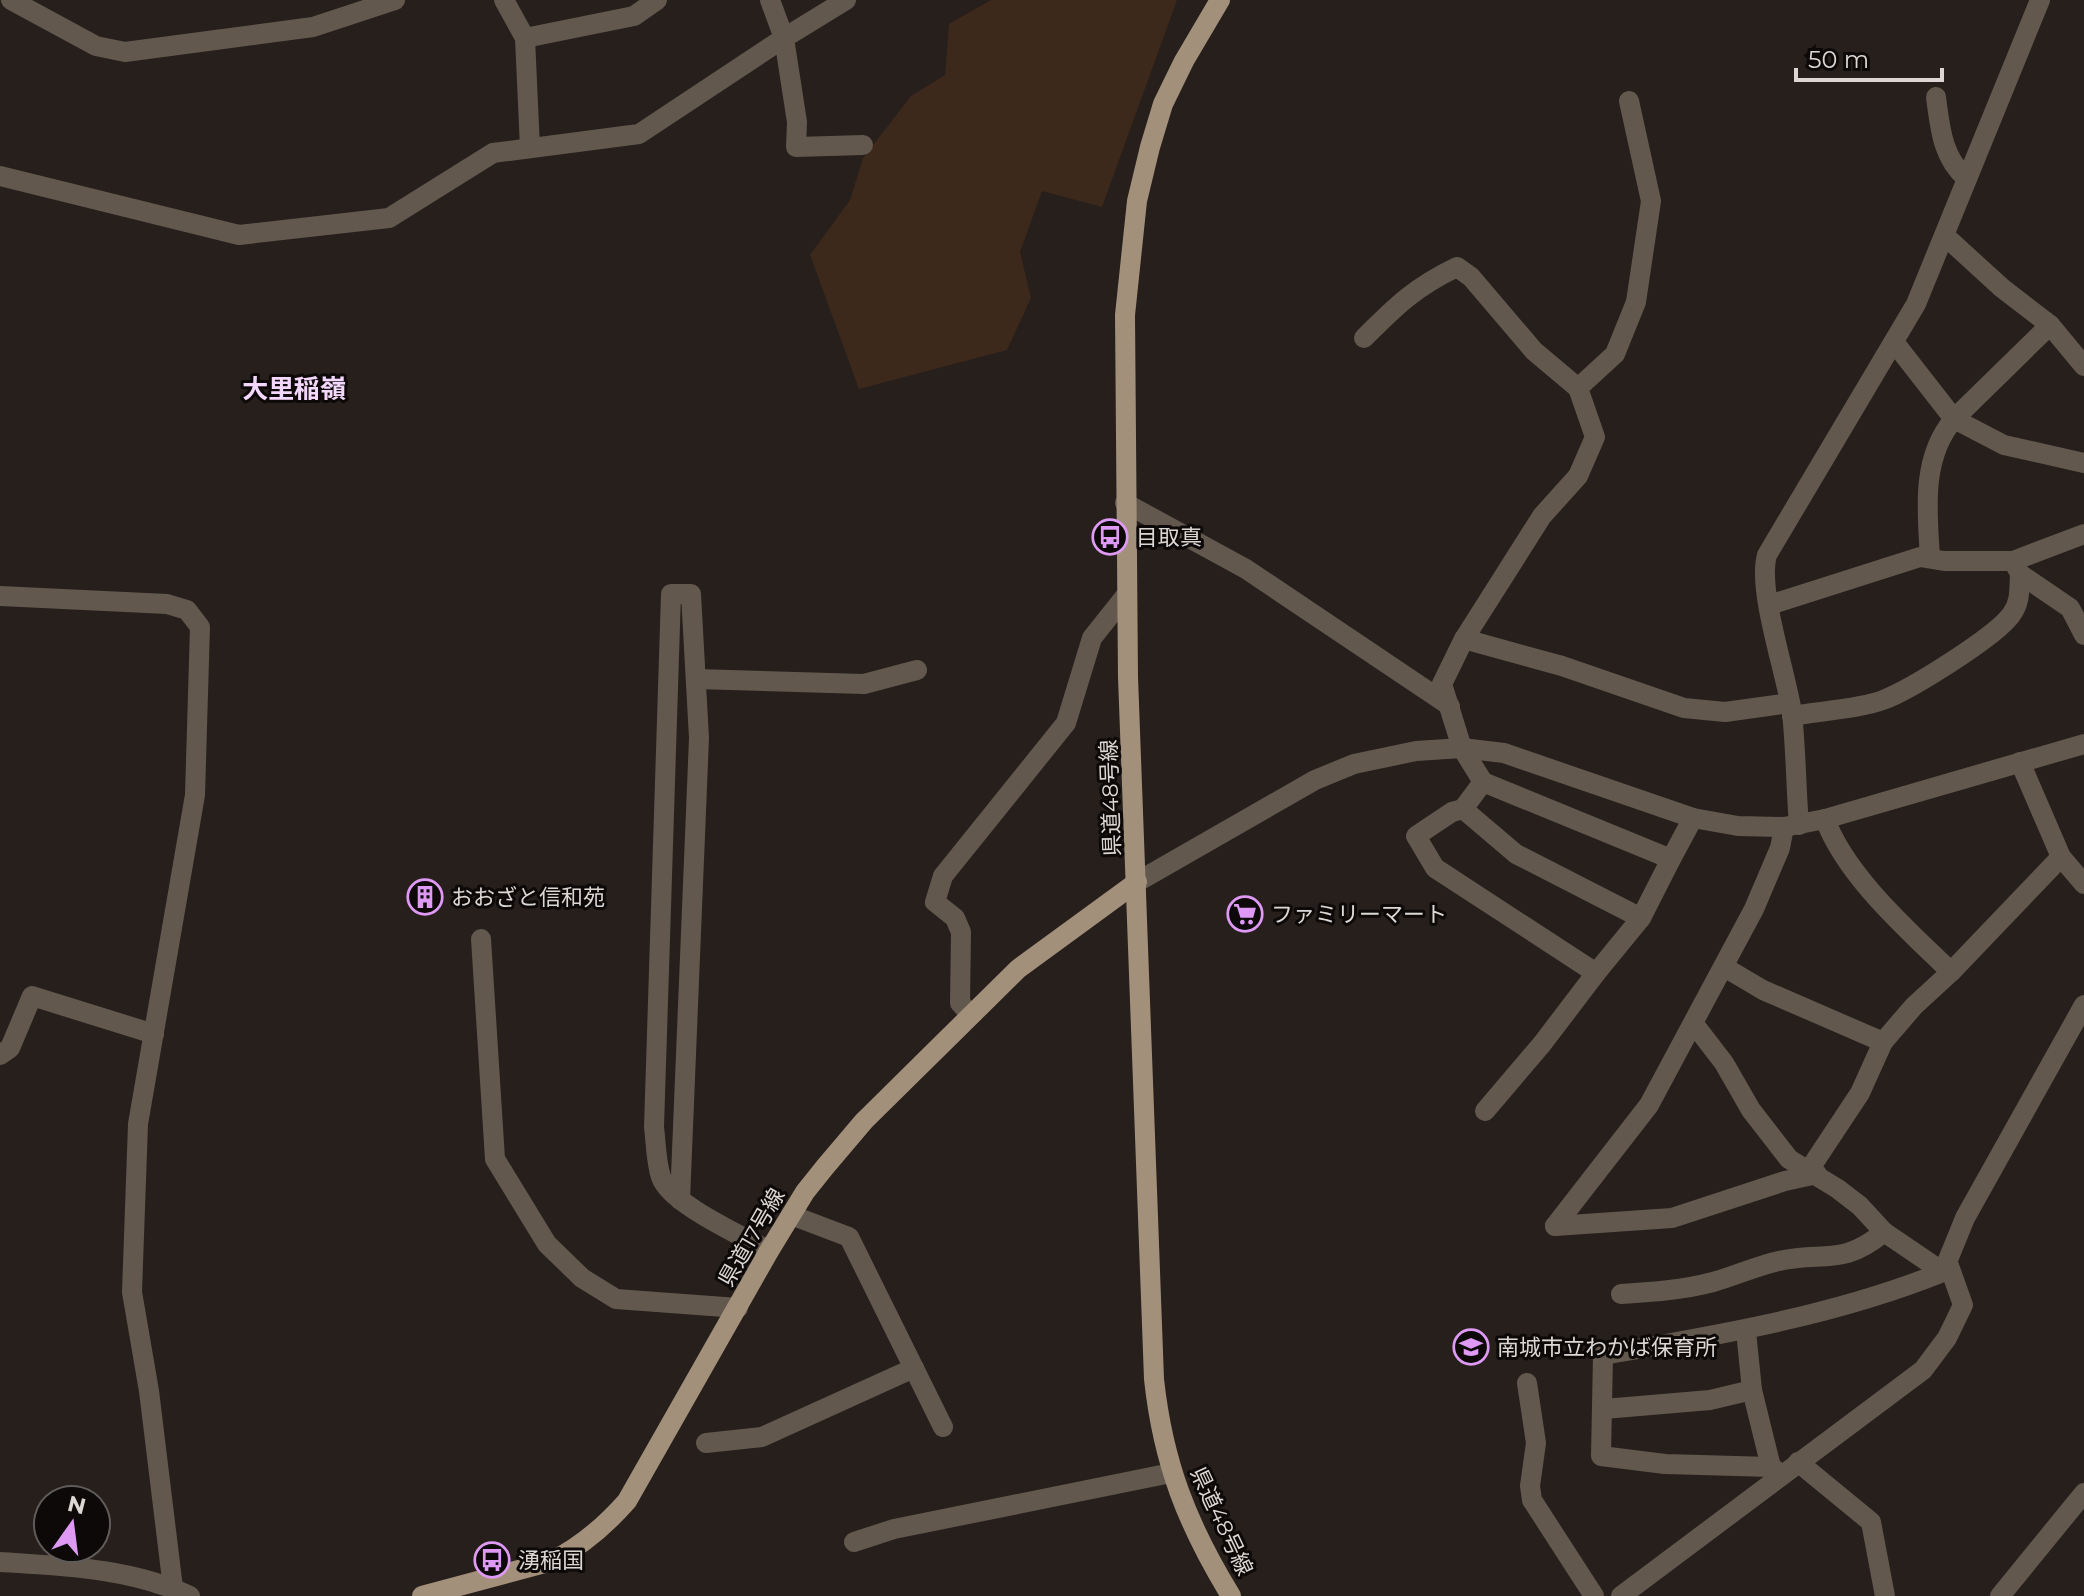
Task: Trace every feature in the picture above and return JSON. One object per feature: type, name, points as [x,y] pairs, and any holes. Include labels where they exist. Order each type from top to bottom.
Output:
[{"type":"main road","name":"県道48号線","points":[[1220,0],[1163,104],[1137,201],[1125,315],[1125,503],[1151,1339],[1156,1402],[1171,1473],[1200,1542],[1231,1596]]},
{"type":"main road","name":"県道17号線","points":[[422,1596],[552,1561],[571,1551],[610,1519],[627,1501],[769,1251],[825,1167],[864,1121],[1018,969],[1137,882]]},
{"type":"street","points":[[11,0],[96,46],[125,52],[313,27],[395,0]]},
{"type":"street","points":[[504,0],[525,38],[530,148]]},
{"type":"street","points":[[525,38],[634,16],[657,0]]},
{"type":"street","points":[[770,0],[784,38],[797,122],[796,147],[863,145]]},
{"type":"street","points":[[0,176],[239,235],[389,218],[493,153],[639,134],[846,0]]},
{"type":"street","points":[[2040,0],[1916,304],[1767,555],[1764,581],[1791,709],[1791,826],[1754,909],[1649,1105],[1555,1226],[1672,1218],[1813,1172],[1860,1093],[1883,1042],[1914,1006],[1951,972],[2061,857]]},
{"type":"street","points":[[1936,97],[1941,134],[1953,166],[1966,178]]},
{"type":"street","points":[[1578,388],[1615,354],[1636,302],[1651,201],[1629,101]]},
{"type":"street","points":[[1945,236],[2002,288],[2050,325],[2084,366]]},
{"type":"street","points":[[1364,338],[1400,301],[1427,281],[1457,267],[1471,277],[1534,351],[1578,388],[1595,437],[1578,476],[1542,516],[1464,639],[1442,684],[1462,748],[1483,782],[1671,859]]},
{"type":"street","points":[[1930,557],[1928,486],[1936,452],[1946,429],[2050,325]]},
{"type":"street","points":[[1894,342],[1954,419],[2004,445],[2084,463]]},
{"type":"street","points":[[1125,503],[1246,569],[1450,706]]},
{"type":"street","points":[[2016,568],[2084,534]]},
{"type":"street","points":[[1769,605],[1920,557],[1930,557],[2016,568],[2070,608],[2084,635]]},
{"type":"street","points":[[1464,639],[1562,666],[1684,708],[1725,712],[1883,700],[1996,630],[2011,615],[2019,601],[2016,568]]},
{"type":"street","points":[[680,1200],[699,738],[691,594],[671,594],[654,1127],[662,1179],[680,1200],[769,1251]]},
{"type":"street","points":[[971,1015],[960,1003],[961,932],[955,918],[935,902],[938,889],[943,876],[1066,723],[1092,638],[1127,594]]},
{"type":"street","points":[[0,596],[167,604],[187,610],[200,627],[195,795],[138,1124],[132,1292],[182,1592],[89,1567],[0,1562]]},
{"type":"street","points":[[696,679],[864,684],[917,670]]},
{"type":"street","points":[[1137,882],[1280,798],[1341,769],[1416,751],[1462,748],[1504,753],[1693,818],[1738,826],[1791,826],[1825,819],[2084,744]]},
{"type":"street","points":[[2020,762],[2061,857],[2084,884]]},
{"type":"street","points":[[1483,782],[1463,809],[1452,812],[1416,836],[1435,868],[1596,973]]},
{"type":"street","points":[[1463,809],[1516,854],[1641,918]]},
{"type":"street","points":[[1485,1111],[1641,918],[1693,818]]},
{"type":"street","points":[[1825,819],[1833,840],[1860,876],[1905,927],[1951,972]]},
{"type":"street","points":[[481,939],[495,1159],[547,1244],[582,1278],[616,1299],[738,1308]]},
{"type":"street","points":[[1724,967],[1763,990],[1883,1042]]},
{"type":"street","points":[[0,1055],[10,1048],[32,996],[154,1034]]},
{"type":"street","points":[[1776,1470],[1665,1464],[1601,1456],[1603,1355],[1746,1331],[1910,1285],[1946,1268],[1965,1218],[2084,1005]]},
{"type":"street","points":[[1621,1596],[1776,1470],[1798,1462],[1923,1370],[1947,1338],[1963,1305],[1946,1268],[1884,1232],[1860,1206],[1813,1172],[1789,1159],[1751,1110],[1724,1063],[1694,1024]]},
{"type":"street","points":[[791,1215],[849,1237],[943,1427]]},
{"type":"street","points":[[1621,1294],[1668,1291],[1712,1282],[1781,1260],[1822,1259],[1851,1253],[1884,1232]]},
{"type":"street","points":[[1746,1331],[1752,1390],[1776,1470]]},
{"type":"street","points":[[706,1443],[762,1437],[914,1368]]},
{"type":"street","points":[[1527,1383],[1536,1443],[1530,1486],[1532,1500],[1594,1596]]},
{"type":"street","points":[[1604,1409],[1710,1400],[1752,1390]]},
{"type":"street","points":[[1798,1462],[1871,1522],[1885,1596]]},
{"type":"street","points":[[854,1542],[894,1529],[1171,1473]]},
{"type":"street","points":[[2000,1596],[2084,1493]]},
{"type":"shaded area","points":[[991,0],[1177,0],[1102,207],[1042,191],[1020,252],[1031,298],[1007,350],[859,389],[810,255],[850,200],[863,158],[911,96],[945,75],[949,24]]},
{"type":"place","name":"目取真","points":[[1110,537]]},
{"type":"place","name":"おおざと信和苑","points":[[425,897]]},
{"type":"place","name":"ファミリーマート","points":[[1245,914]]},
{"type":"place","name":"南城市立わかば保育所","points":[[1471,1347]]},
{"type":"place","name":"湧稲国","points":[[492,1560]]},
{"type":"district","name":"大里稲嶺","points":[[294,389]]}]
